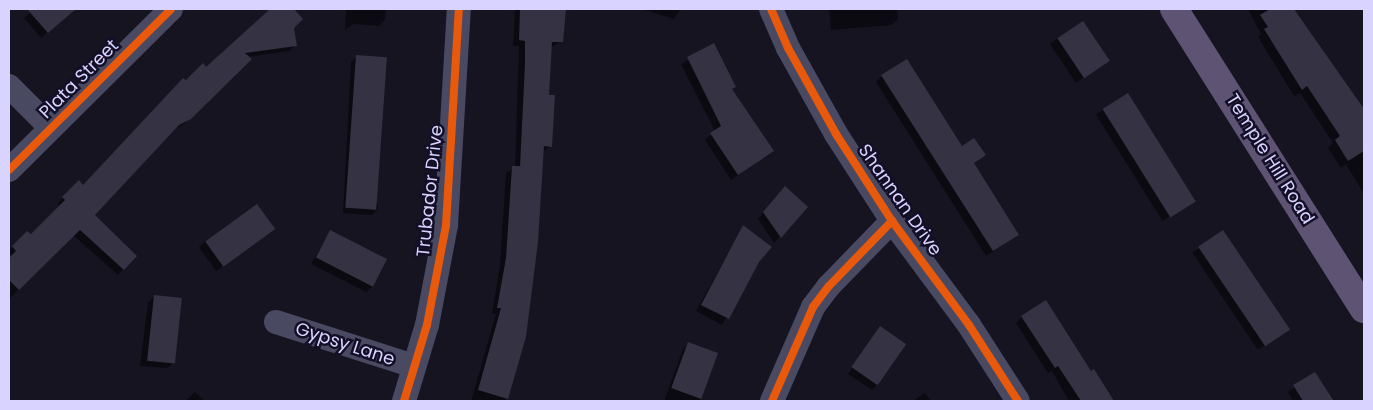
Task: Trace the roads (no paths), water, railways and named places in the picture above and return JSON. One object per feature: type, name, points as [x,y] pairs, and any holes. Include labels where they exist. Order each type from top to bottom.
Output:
[{"type":"main road","name":"Temple Hill Road","points":[[1174,9],[1364,309]]},
{"type":"street","name":"Plata Street","points":[[9,170],[171,9]]},
{"type":"street","name":"Trubador Drive","points":[[404,401],[427,325],[446,225],[459,9]]},
{"type":"street","name":"Shannan Drive","points":[[771,9],[807,84],[892,221],[934,274],[1018,401]]},
{"type":"street","points":[[9,86],[51,128]]},
{"type":"street","points":[[772,401],[813,307],[829,286],[892,221]]},
{"type":"street","name":"Gypsy Lane","points":[[276,322],[414,366]]}]
